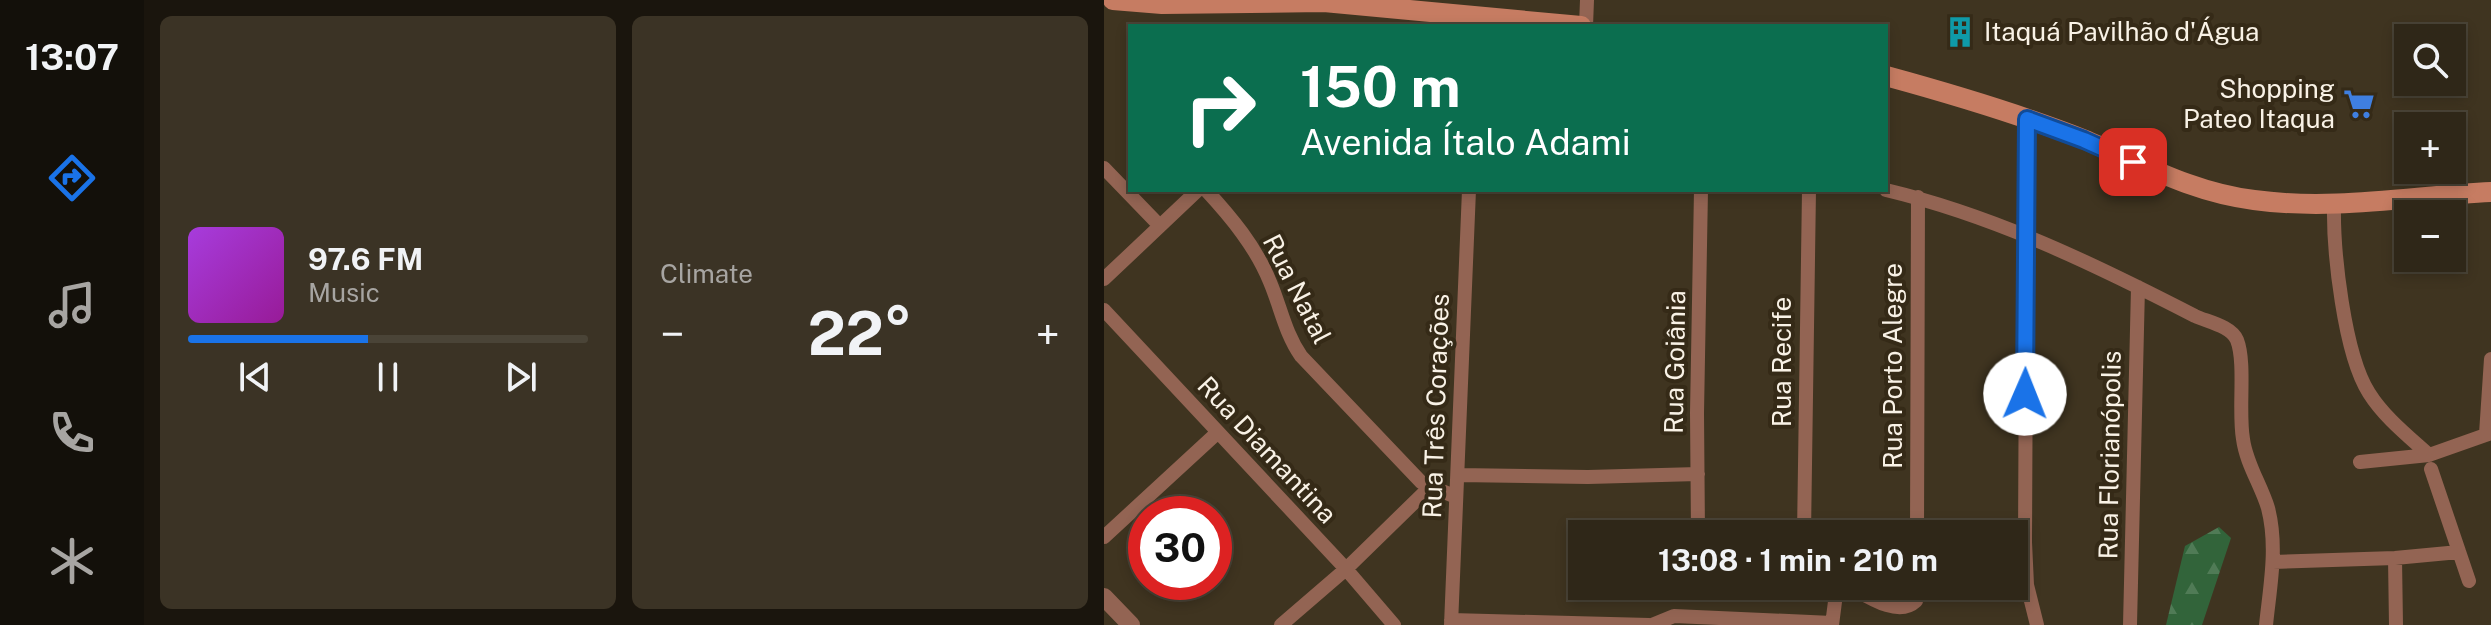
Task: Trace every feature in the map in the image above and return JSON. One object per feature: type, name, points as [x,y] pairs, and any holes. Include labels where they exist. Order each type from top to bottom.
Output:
[{"type":"main road","points":[[1113,0],[1151,4],[1324,2],[1476,21],[1540,24]]},
{"type":"main road","points":[[1888,77],[2027,119],[2204,191],[2255,201],[2334,204],[2491,192]]},
{"type":"street","points":[[1583,24],[1587,0]]},
{"type":"street","points":[[2027,119],[2025,542],[2027,585],[2037,625]]},
{"type":"street","points":[[1104,168],[1159,225]]},
{"type":"street","points":[[1888,190],[1918,197],[2027,234],[2195,316],[2224,327],[2234,335],[2238,342],[2243,441],[2267,506],[2273,532],[2266,625]]},
{"type":"street","points":[[1104,279],[1196,192]]},
{"type":"street","name":"Rua Natal","points":[[1208,192],[1232,219],[1259,261],[1269,279],[1286,332],[1301,356],[1404,466],[1430,487],[1456,497]]},
{"type":"street","name":"Rua Três Corações","points":[[1451,622],[1469,192]]},
{"type":"street","name":"Rua Goiânia","points":[[1698,520],[1701,192]]},
{"type":"street","name":"Rua Recife","points":[[1804,520],[1809,192]]},
{"type":"street","name":"Rua Porto Alegre","points":[[1917,520],[1918,197]]},
{"type":"street","points":[[2334,204],[2338,277],[2361,379],[2378,405],[2430,462],[2469,581]]},
{"type":"street","name":"Rua Florianópolis","points":[[2130,625],[2138,287]]},
{"type":"street","name":"Rua Diamantina","points":[[1104,310],[1346,569],[1394,625]]},
{"type":"street","points":[[2360,462],[2430,462],[2488,434],[2491,359]]},
{"type":"street","points":[[1104,537],[1217,433]]},
{"type":"street","points":[[1458,475],[1588,477],[1698,474]]},
{"type":"street","points":[[1281,625],[1346,569],[1430,487]]},
{"type":"street","points":[[2273,562],[2395,558],[2459,552]]},
{"type":"street","points":[[2395,558],[2396,625]]},
{"type":"street","points":[[1104,597],[1131,625]]},
{"type":"street","points":[[1451,622],[1650,625],[1674,616],[1832,624],[1835,600]]},
{"type":"street","points":[[1874,600],[1893,606],[1910,606],[1913,600]]},
{"type":"green space","points":[[2219,527],[2231,538],[2202,625],[2166,625],[2185,546]]},
{"type":"place","name":"Itaquá Pavilhão d'Água","points":[[1960,32]]},
{"type":"place","name":"Shopping Pateo Itaqua","points":[[2359,104]]},
{"type":"route","points":[[2025,394],[2027,119],[2133,162]]}]
